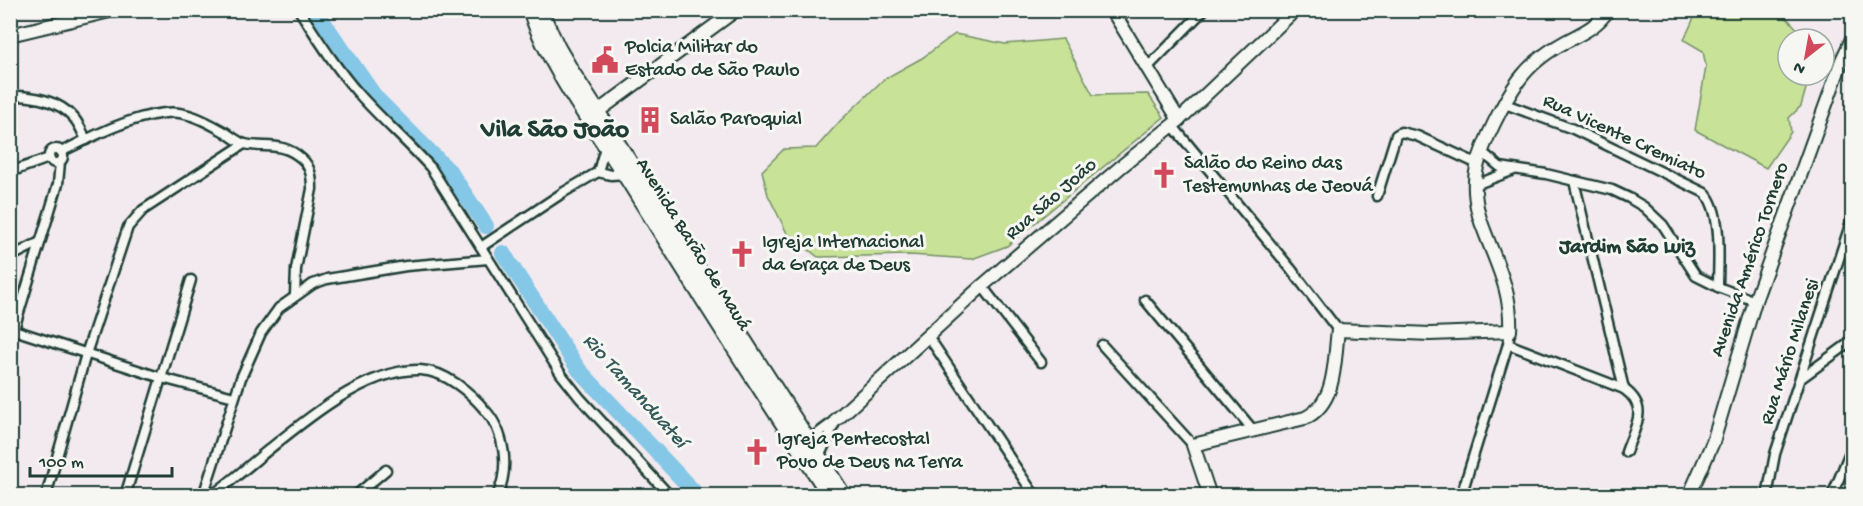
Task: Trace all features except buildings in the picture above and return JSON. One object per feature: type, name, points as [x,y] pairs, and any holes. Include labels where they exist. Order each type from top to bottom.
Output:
[{"type":"main road","name":"Avenida Barão de Mauá","points":[[530,10],[565,81],[605,147],[804,444],[819,457],[844,495]]},
{"type":"main road","name":"Avenida Barão de Mauá","points":[[540,10],[558,48],[804,444],[830,495]]},
{"type":"main road","points":[[565,81],[569,82],[585,103],[597,112]]},
{"type":"street","points":[[10,35],[114,10]]},
{"type":"street","points":[[299,10],[347,80],[431,168],[561,374],[580,398],[670,495]]},
{"type":"street","points":[[597,112],[736,10]]},
{"type":"street","points":[[1112,10],[1148,67],[1175,123],[1338,330],[1330,387],[1322,404],[1313,414],[1193,445]]},
{"type":"street","points":[[1148,67],[1204,10]]},
{"type":"street","name":"Rua São João","points":[[804,444],[836,420],[982,286],[1175,123],[1295,10]]},
{"type":"street","points":[[1461,495],[1508,344],[1510,331],[1510,301],[1483,229],[1477,204],[1475,185],[1478,164],[1505,104],[1520,79],[1557,46],[1592,28],[1608,10]]},
{"type":"street","name":"Avenida Américo Tornero","points":[[1689,495],[1713,442],[1755,301],[1842,60],[1852,39]]},
{"type":"street","points":[[10,96],[31,97],[63,108],[74,117],[86,140]]},
{"type":"street","name":"Rua Vicente Cremiato","points":[[1505,104],[1573,129],[1705,193],[1713,204],[1717,230],[1718,287]]},
{"type":"street","points":[[10,172],[49,158],[53,150],[61,152],[150,115],[178,112],[200,120],[244,144],[269,145],[295,154],[304,161],[312,177],[312,189],[296,269],[295,295]]},
{"type":"street","points":[[1377,196],[1396,135],[1401,132],[1417,136],[1478,164]]},
{"type":"street","points":[[46,495],[86,354],[124,236],[133,220],[143,210],[244,144]]},
{"type":"street","points":[[598,172],[605,147]]},
{"type":"street","points":[[10,342],[58,184],[60,162],[63,156],[61,152]]},
{"type":"street","points":[[1482,152],[1500,167],[1546,174],[1612,190],[1644,207],[1663,225],[1696,276],[1755,301]]},
{"type":"street","points":[[49,158],[53,163],[60,162]]},
{"type":"street","points":[[1475,185],[1514,170]]},
{"type":"street","points":[[481,247],[598,172],[611,175],[623,173],[642,182]]},
{"type":"street","points":[[1574,181],[1624,389]]},
{"type":"street","name":"Rua Mário Milanesi","points":[[1767,495],[1775,454],[1852,219]]},
{"type":"street","points":[[10,257],[40,242]]},
{"type":"street","points":[[203,495],[234,397],[261,333],[279,308],[313,284],[344,275],[405,266],[488,259]]},
{"type":"street","points":[[125,495],[191,280]]},
{"type":"street","points":[[982,286],[1041,362]]},
{"type":"street","points":[[1145,300],[1253,430]]},
{"type":"street","points":[[14,330],[162,378],[234,397]]},
{"type":"street","points":[[1338,330],[1431,334],[1510,331]]},
{"type":"street","points":[[928,336],[1035,495]]},
{"type":"street","points":[[1799,379],[1852,341]]},
{"type":"street","points":[[1508,344],[1624,389],[1639,405],[1639,415],[1626,452]]},
{"type":"street","points":[[1102,345],[1193,445],[1213,494]]},
{"type":"street","points":[[211,495],[318,411],[354,388],[392,374],[421,370],[439,375],[456,384],[476,399],[499,428],[504,463],[497,495]]},
{"type":"street","name":"Rua São João","points":[[819,457],[836,420]]},
{"type":"street","points":[[1832,495],[1852,447]]},
{"type":"street","points":[[355,495],[386,470]]},
{"type":"green space","points":[[1697,11],[1780,11],[1795,27],[1776,27],[1776,87],[1807,87],[1801,106],[1789,118],[1791,132],[1766,168],[1695,130],[1706,67],[1703,51],[1684,40]]},
{"type":"green space","points":[[955,34],[1005,44],[1063,39],[1093,95],[1148,94],[1164,117],[1007,246],[972,259],[910,255],[818,257],[787,233],[768,195],[762,171],[784,149],[816,148],[840,121],[884,79],[922,58]]},
{"type":"waterway","name":"Rio Tamanduateí","points":[[315,10],[376,98],[450,172],[486,226]]},
{"type":"waterway","name":"Rio Tamanduateí","points":[[503,253],[579,370],[698,496]]},
{"type":"place","name":"Polcia Militar do Estado de São Paulo","points":[[605,60]]},
{"type":"place","name":"Salão Paroquial","points":[[650,120]]},
{"type":"place","name":"Salão do Reino das Testemunhas de Jeová","points":[[1164,175]]},
{"type":"place","name":"Igreja Internacional da Graça de Deus","points":[[742,254]]},
{"type":"place","name":"Igreja Pentecostal Povo de Deus na Terra","points":[[757,452]]},
{"type":"district","name":"Vila São João","points":[[555,131]]},
{"type":"district","name":"Jardim São Luiz","points":[[1627,248]]}]
